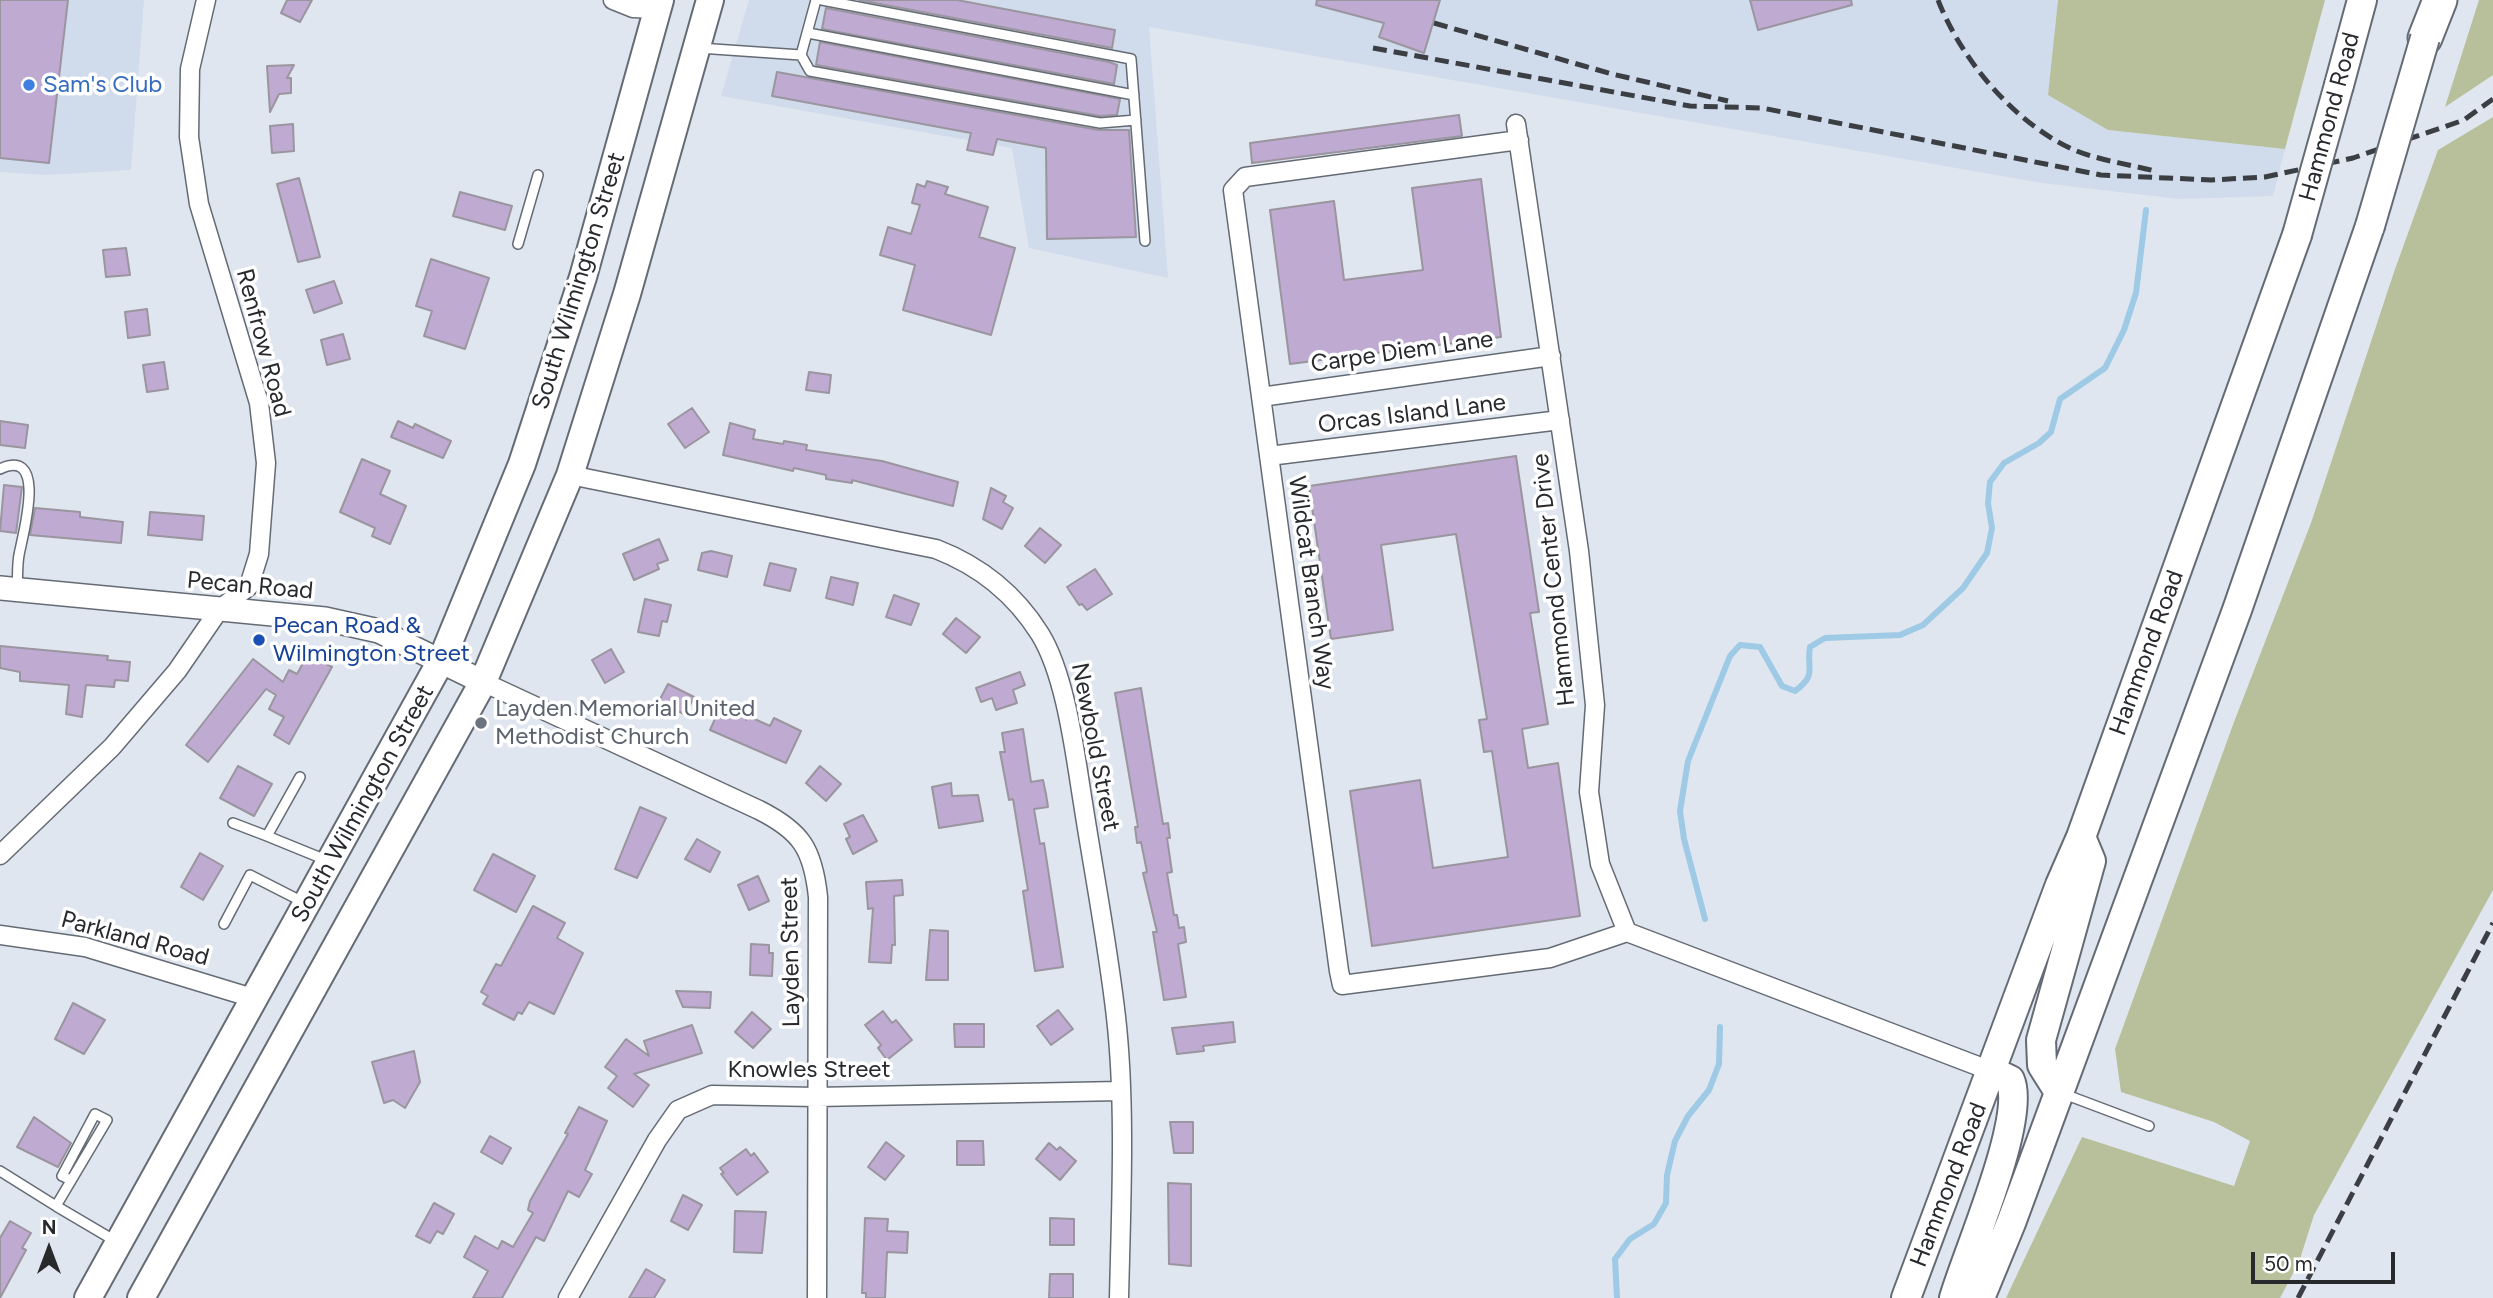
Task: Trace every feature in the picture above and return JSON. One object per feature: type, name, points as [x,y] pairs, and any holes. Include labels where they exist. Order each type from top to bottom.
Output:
[{"type":"highway","points":[[2425,38],[2437,0]]},
{"type":"main road","name":"South Wilmington Street","points":[[141,1298],[483,681],[570,475],[627,294],[710,0]]},
{"type":"main road","name":"Hammond Road","points":[[1906,1298],[2060,885],[2081,837],[2297,235],[2362,0]]},
{"type":"main road","name":"South Wilmington Street","points":[[88,1298],[442,659],[522,464],[587,265],[658,5]]},
{"type":"main road","points":[[1980,1298],[2059,1092],[2321,375],[2370,226],[2425,38]]},
{"type":"main road","points":[[2059,1092],[2042,1065],[2041,1040],[2091,861],[2081,837]]},
{"type":"main road","points":[[1954,1298],[1993,1190],[2015,1108],[2015,1091],[2010,1080],[1992,1071]]},
{"type":"main road","points":[[108,1298],[113,1288],[118,1244]]},
{"type":"street","name":"Renfrow Road","points":[[0,855],[112,747],[177,671],[219,610],[249,586],[259,554],[266,463],[259,403],[219,274],[192,170],[189,137],[190,69],[206,0]]},
{"type":"street","points":[[613,0],[633,8],[658,5]]},
{"type":"street","name":"Hammond Center Drive","points":[[1517,132],[1580,551],[1595,705],[1589,792],[1600,864],[1627,932]]},
{"type":"street","name":"Wildcat Branch Way","points":[[1517,132],[1245,177],[1233,190],[1342,985],[1550,958],[1627,932]]},
{"type":"street","name":"Carpe Diem Lane","points":[[1261,397],[1551,356]]},
{"type":"street","name":"Orcas Island Lane","points":[[1269,456],[1560,420]]},
{"type":"street","name":"Newbold Street","points":[[570,475],[936,549],[968,562],[991,578],[1040,634],[1056,666],[1079,776],[1117,1020],[1120,1091],[1119,1298]]},
{"type":"street","name":"Pecan Road","points":[[8,589],[338,622],[379,631],[483,681]]},
{"type":"street","name":"Layden Street","points":[[483,681],[759,810],[783,822],[801,838],[815,868],[818,897],[817,1298]]},
{"type":"street","points":[[1627,932],[1992,1071]]},
{"type":"street","name":"Parkland Road","points":[[0,935],[85,947],[256,999]]},
{"type":"street","name":"Knowles Street","points":[[568,1298],[657,1140],[678,1111],[712,1095],[816,1097],[1120,1091]]},
{"type":"lane","points":[[816,0],[801,55],[810,71],[1100,123],[1136,120]]},
{"type":"lane","points":[[822,0],[1131,59],[1145,241]]},
{"type":"lane","points":[[808,33],[1134,95]]},
{"type":"lane","points":[[697,48],[801,55]]},
{"type":"lane","points":[[518,244],[538,175]]},
{"type":"lane","points":[[0,469],[8,466],[19,467],[26,474],[29,485],[27,525],[8,589]]},
{"type":"lane","points":[[267,836],[300,777]]},
{"type":"lane","points":[[233,823],[331,862]]},
{"type":"lane","points":[[224,924],[250,875],[308,905]]},
{"type":"lane","points":[[2059,1092],[2149,1126]]},
{"type":"lane","points":[[57,1206],[107,1120],[95,1114],[62,1176],[71,1181]]},
{"type":"lane","points":[[0,1171],[118,1244]]},
{"type":"shaded area","points":[[0,0],[144,0],[131,170],[47,175],[0,172]]},
{"type":"shaded area","points":[[749,0],[2058,0],[2048,95],[2108,130],[2285,149],[2273,196],[2179,199],[2042,183],[1149,27],[1168,278],[1029,248],[1012,148],[721,96]]},
{"type":"green space","points":[[2058,0],[2325,0],[2285,149],[2108,130],[2048,95]]},
{"type":"green space","points":[[2479,0],[2493,0],[2493,75],[2445,107]]},
{"type":"green space","points":[[2493,117],[2493,890],[2314,1215],[2299,1262],[2280,1298],[2006,1298],[2082,1137],[2234,1186],[2250,1141],[2214,1122],[2121,1092],[2115,1049],[2234,722],[2311,523],[2394,272],[2438,150]]},
{"type":"building","name":"Sam's Club","points":[[0,0],[68,0],[49,163],[0,158]]},
{"type":"building","points":[[287,0],[312,0],[300,22],[281,13]]},
{"type":"building","points":[[859,0],[957,0],[1115,30],[1112,48]]},
{"type":"building","points":[[1317,0],[1440,0],[1424,53],[1379,37],[1384,23],[1316,5]]},
{"type":"building","points":[[1750,0],[1851,0],[1852,5],[1758,30]]},
{"type":"building","points":[[826,8],[1109,62],[1117,65],[1114,84],[822,29]]},
{"type":"building","points":[[820,42],[1120,99],[1117,115],[1100,116],[816,65]]},
{"type":"building","points":[[294,65],[287,78],[291,78],[291,93],[279,94],[270,112],[267,66]]},
{"type":"building","points":[[777,72],[1099,130],[1129,130],[1136,237],[1047,239],[1046,148],[997,139],[993,155],[967,150],[971,133],[772,96]]},
{"type":"building","points":[[1459,115],[1462,136],[1252,163],[1250,143]]},
{"type":"building","points":[[293,124],[294,151],[272,153],[270,126]]},
{"type":"building","points":[[299,178],[320,257],[298,262],[277,184]]},
{"type":"building","points":[[1481,179],[1501,337],[1290,364],[1270,210],[1334,201],[1344,280],[1423,270],[1412,188]]},
{"type":"building","points":[[927,181],[948,187],[945,194],[988,207],[979,237],[1015,248],[991,335],[903,310],[915,265],[880,255],[888,227],[911,234],[920,205],[912,203],[917,184],[925,187]]},
{"type":"building","points":[[460,192],[512,206],[505,230],[453,216]]},
{"type":"building","points":[[126,248],[130,275],[106,277],[103,250]]},
{"type":"building","points":[[431,259],[489,278],[465,349],[424,336],[432,311],[416,306]]},
{"type":"building","points":[[334,281],[342,303],[314,313],[306,290]]},
{"type":"building","points":[[147,309],[150,335],[128,338],[125,312]]},
{"type":"building","points":[[343,334],[350,359],[327,365],[321,340]]},
{"type":"building","points":[[164,362],[168,389],[147,392],[143,365]]},
{"type":"building","points":[[809,372],[831,375],[829,393],[806,390]]},
{"type":"building","points":[[692,408],[709,432],[685,448],[668,424]]},
{"type":"building","points":[[0,421],[28,425],[25,448],[0,445]]},
{"type":"building","points":[[398,421],[413,428],[415,424],[451,441],[443,458],[391,437]]},
{"type":"building","points":[[730,423],[755,430],[753,439],[807,445],[806,450],[882,461],[958,482],[953,506],[852,480],[852,483],[826,479],[826,475],[794,468],[793,471],[723,455]]},
{"type":"building","points":[[1516,456],[1539,612],[1530,613],[1548,724],[1522,729],[1528,768],[1558,763],[1580,916],[1372,946],[1350,791],[1420,780],[1433,868],[1508,857],[1492,751],[1484,752],[1479,720],[1487,719],[1456,534],[1381,545],[1393,630],[1331,639],[1309,486]]},
{"type":"building","points":[[362,459],[390,471],[380,494],[406,506],[390,544],[372,536],[375,528],[340,512]]},
{"type":"building","points":[[4,485],[22,487],[16,533],[0,531]]},
{"type":"building","points":[[991,488],[1006,496],[1003,502],[1013,508],[1002,529],[983,519]]},
{"type":"building","points":[[35,508],[80,512],[80,517],[123,522],[121,543],[30,535]]},
{"type":"building","points":[[150,512],[204,516],[202,540],[148,535]]},
{"type":"building","points":[[1040,528],[1061,545],[1045,563],[1025,546]]},
{"type":"building","points":[[659,539],[668,560],[657,564],[659,569],[634,580],[623,554]]},
{"type":"building","points":[[711,551],[732,556],[727,577],[698,570],[702,553]]},
{"type":"building","points":[[770,563],[796,569],[790,591],[764,585]]},
{"type":"building","points":[[1095,569],[1112,594],[1087,610],[1082,604],[1079,605],[1067,587]]},
{"type":"building","points":[[831,577],[858,583],[853,605],[826,598]]},
{"type":"building","points":[[894,595],[919,604],[911,625],[886,617]]},
{"type":"building","points":[[645,599],[671,605],[667,622],[662,621],[659,636],[638,632]]},
{"type":"building","points":[[956,618],[980,637],[966,653],[943,634]]},
{"type":"building","points":[[0,646],[108,656],[107,660],[130,662],[128,681],[115,680],[114,687],[86,685],[82,717],[66,714],[69,685],[20,681],[20,672],[0,668]]},
{"type":"building","points":[[611,649],[624,672],[605,683],[592,660]]},
{"type":"building","points":[[308,654],[332,667],[289,744],[274,735],[284,717],[269,709],[276,695],[266,689],[208,762],[186,745],[253,659],[283,682],[289,670],[297,674]]},
{"type":"building","points":[[1020,672],[1025,685],[1013,690],[1017,703],[996,710],[992,698],[981,702],[976,688]]},
{"type":"building","points":[[668,684],[694,697],[685,715],[657,705]]},
{"type":"building","points":[[1141,688],[1163,824],[1168,823],[1170,838],[1167,838],[1172,872],[1167,873],[1174,915],[1177,915],[1179,928],[1184,927],[1186,942],[1178,944],[1186,997],[1164,1000],[1153,932],[1157,932],[1143,873],[1147,872],[1141,842],[1137,843],[1135,827],[1138,827],[1115,693]]},
{"type":"building","points":[[723,701],[738,705],[736,711],[746,716],[746,720],[748,716],[770,726],[774,718],[801,731],[786,763],[710,730]]},
{"type":"building","points":[[1023,729],[1031,782],[1043,780],[1046,794],[1048,807],[1034,809],[1040,844],[1044,843],[1063,967],[1035,971],[1023,891],[1028,890],[1013,799],[1009,800],[1000,752],[1005,752],[1002,733]]},
{"type":"building","points":[[238,766],[272,784],[254,816],[220,798]]},
{"type":"building","points":[[820,766],[841,784],[826,801],[806,783]]},
{"type":"building","points":[[951,783],[952,796],[978,795],[983,821],[939,828],[932,787]]},
{"type":"building","points":[[640,807],[666,818],[637,878],[615,869]]},
{"type":"building","points":[[863,815],[877,841],[853,854],[846,839],[850,837],[844,824]]},
{"type":"building","points":[[697,839],[720,852],[710,872],[685,859]]},
{"type":"building","points":[[200,853],[223,866],[203,900],[181,887]]},
{"type":"building","points":[[493,854],[535,876],[516,912],[474,890]]},
{"type":"building","points":[[758,876],[769,901],[749,910],[738,885]]},
{"type":"building","points":[[902,880],[903,895],[894,896],[895,945],[892,945],[891,963],[869,962],[873,908],[868,909],[866,882]]},
{"type":"building","points":[[533,906],[565,923],[557,938],[583,953],[554,1014],[529,1002],[522,1014],[518,1012],[514,1020],[483,1004],[488,996],[481,992],[496,964],[501,966]]},
{"type":"building","points":[[930,930],[948,931],[948,980],[926,980]]},
{"type":"building","points":[[751,944],[769,945],[769,953],[773,953],[772,976],[750,975]]},
{"type":"building","points":[[676,991],[711,992],[710,1008],[683,1007]]},
{"type":"building","points":[[73,1003],[105,1020],[84,1054],[55,1039]]},
{"type":"building","points":[[1058,1010],[1073,1029],[1051,1045],[1037,1026]]},
{"type":"building","points":[[883,1011],[892,1023],[896,1020],[912,1040],[887,1060],[878,1048],[881,1045],[865,1025]]},
{"type":"building","points":[[752,1012],[771,1029],[753,1048],[735,1032]]},
{"type":"building","points":[[1233,1022],[1235,1042],[1203,1046],[1204,1051],[1177,1054],[1172,1028]]},
{"type":"building","points":[[954,1024],[984,1024],[984,1047],[955,1047]]},
{"type":"building","points":[[692,1025],[702,1053],[634,1074],[649,1085],[633,1107],[608,1088],[617,1076],[605,1067],[626,1039],[649,1056],[644,1041]]},
{"type":"building","points":[[414,1051],[420,1082],[405,1108],[393,1100],[384,1103],[372,1062]]},
{"type":"building","points":[[579,1107],[607,1121],[585,1170],[592,1174],[579,1197],[568,1191],[544,1241],[536,1237],[502,1298],[473,1298],[488,1271],[464,1257],[475,1236],[498,1249],[502,1241],[513,1247],[533,1213],[528,1210],[530,1201],[568,1134],[565,1133]]},
{"type":"building","points":[[34,1117],[71,1143],[58,1167],[17,1147]]},
{"type":"building","points":[[1170,1122],[1193,1122],[1193,1153],[1174,1153]]},
{"type":"building","points":[[490,1136],[511,1148],[502,1164],[481,1152]]},
{"type":"building","points":[[957,1141],[983,1141],[984,1165],[957,1165]]},
{"type":"building","points":[[886,1142],[904,1156],[885,1180],[868,1167]]},
{"type":"building","points":[[1049,1143],[1057,1150],[1060,1147],[1076,1161],[1060,1180],[1036,1159]]},
{"type":"building","points":[[746,1149],[751,1156],[754,1153],[768,1172],[737,1195],[721,1174],[724,1173],[720,1168]]},
{"type":"building","points":[[1168,1183],[1191,1184],[1191,1266],[1169,1264]]},
{"type":"building","points":[[683,1195],[702,1205],[688,1230],[671,1221]]},
{"type":"building","points":[[434,1203],[454,1214],[443,1234],[437,1231],[430,1243],[416,1236]]},
{"type":"building","points":[[735,1211],[766,1212],[762,1253],[734,1252]]},
{"type":"building","points":[[865,1218],[888,1219],[887,1231],[908,1232],[907,1253],[887,1252],[885,1298],[866,1298],[866,1293],[862,1293]]},
{"type":"building","points":[[1050,1218],[1074,1219],[1074,1245],[1050,1245]]},
{"type":"building","points":[[10,1221],[31,1233],[22,1248],[26,1250],[0,1298],[0,1238]]},
{"type":"building","points":[[646,1269],[665,1280],[654,1298],[629,1298]]},
{"type":"building","points":[[1050,1274],[1073,1274],[1073,1298],[1049,1298]]},
{"type":"waterway","points":[[1705,919],[1684,839],[1680,811],[1688,761],[1730,656],[1740,645],[1760,647],[1782,686],[1795,691],[1809,675],[1810,647],[1825,638],[1900,635],[1923,625],[1963,588],[1987,553],[1992,528],[1988,503],[1990,482],[2004,463],[2039,443],[2051,432],[2060,399],[2105,368],[2124,330],[2136,293],[2146,210]]},
{"type":"waterway","points":[[1617,1298],[1615,1259],[1630,1239],[1654,1224],[1666,1203],[1667,1175],[1675,1141],[1688,1116],[1709,1090],[1719,1064],[1720,1027]]},
{"type":"railway","points":[[1938,0],[1960,44],[1975,66],[2010,106],[2029,123],[2082,153],[2155,171]]},
{"type":"railway","points":[[1434,23],[1612,74],[1728,101]]},
{"type":"railway","points":[[1373,48],[1690,106],[1762,108],[2101,175],[2211,180],[2265,177],[2353,158],[2464,120],[2493,99]]},
{"type":"railway","points":[[2298,1298],[2493,923]]},
{"type":"place","name":"Sam's Club","points":[[29,85]]},
{"type":"place","name":"Pecan Road & Wilmington Street","points":[[259,640]]},
{"type":"place","name":"Layden Memorial United Methodist Church","points":[[481,723]]}]
